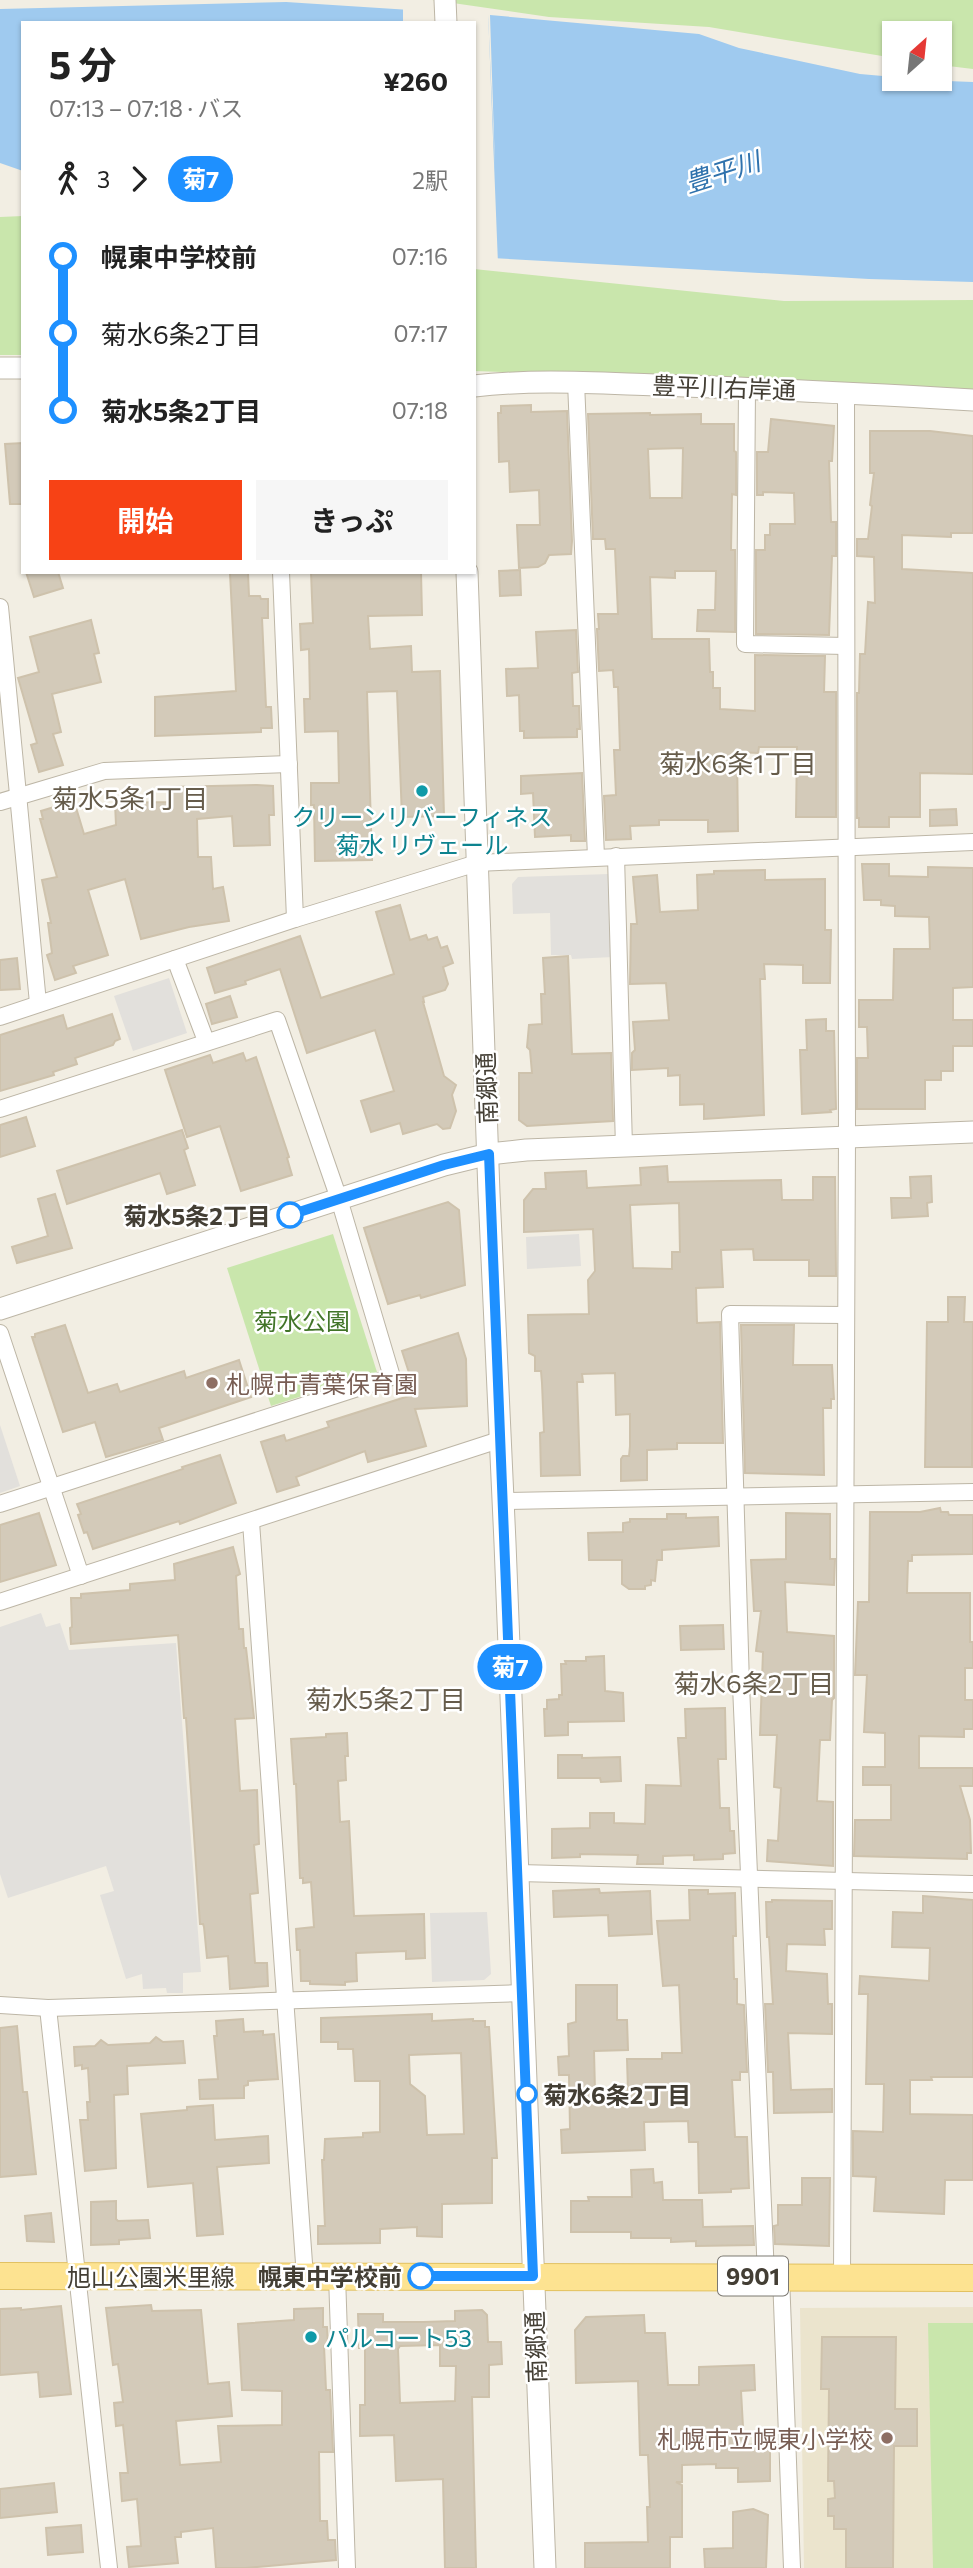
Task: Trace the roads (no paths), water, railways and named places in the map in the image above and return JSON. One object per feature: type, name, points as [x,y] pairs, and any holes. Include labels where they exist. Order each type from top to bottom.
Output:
[{"type":"main road","name":"旭山公園米里線","points":[[0,2276],[973,2278]]},
{"type":"street","points":[[445,0],[446,21]]},
{"type":"street","points":[[0,368],[21,368]]},
{"type":"street","points":[[576,382],[596,857]]},
{"type":"street","name":"豊平川右岸通","points":[[476,386],[576,382],[973,400]]},
{"type":"street","points":[[747,388],[745,643],[845,646]]},
{"type":"street","points":[[842,2277],[847,1137],[846,393]]},
{"type":"street","points":[[281,574],[295,919]]},
{"type":"street","name":"南郷通","points":[[467,574],[545,2568]]},
{"type":"street","points":[[0,607],[38,1003]]},
{"type":"street","points":[[0,802],[104,771],[289,764]]},
{"type":"street","points":[[0,1017],[295,919],[477,863],[973,842]]},
{"type":"street","points":[[617,856],[624,1146]]},
{"type":"street","points":[[175,959],[206,1041]]},
{"type":"street","points":[[0,1109],[277,1020],[339,1199],[392,1377],[0,1504]]},
{"type":"street","points":[[0,1309],[444,1165],[489,1154],[526,1150],[973,1132]]},
{"type":"street","points":[[792,2568],[750,1879],[734,1496],[730,1314],[845,1315]]},
{"type":"street","points":[[0,1333],[81,1576]]},
{"type":"street","points":[[0,1602],[499,1440]]},
{"type":"street","points":[[503,1501],[973,1492]]},
{"type":"street","points":[[251,1522],[305,2277]]},
{"type":"street","points":[[518,1872],[973,1884]]},
{"type":"street","points":[[0,2005],[48,2008],[523,1993]]},
{"type":"street","points":[[48,2008],[109,2568]]},
{"type":"street","points":[[337,2276],[347,2568]]},
{"type":"water","name":"豊平川","points":[[286,2],[488,15],[495,168],[490,15],[699,34],[739,48],[860,74],[882,76],[882,91],[952,91],[952,81],[973,82],[973,282],[869,279],[476,257],[476,21],[21,21],[21,170],[0,163],[0,9]]},
{"type":"place","name":"クリーンリバーフィネス 菊水 リヴェール","points":[[422,791]]},
{"type":"place","name":"菊水5条2丁目","points":[[290,1215]]},
{"type":"place","name":"札幌市青葉保育園","points":[[212,1383]]},
{"type":"place","name":"菊水6条2丁目","points":[[527,2094]]},
{"type":"place","name":"幌東中学校前","points":[[421,2276]]},
{"type":"place","name":"パルコート53","points":[[311,2337]]},
{"type":"place","name":"札幌市立幌東小学校","points":[[887,2438]]},
{"type":"district","name":"菊水6条1丁目","points":[[738,762]]},
{"type":"district","name":"菊水5条1丁目","points":[[130,797]]},
{"type":"district","name":"菊水6条2丁目","points":[[754,1682]]},
{"type":"district","name":"菊水5条2丁目","points":[[386,1698]]},
{"type":"park label","name":"菊水公園","points":[[302,1320]]}]
